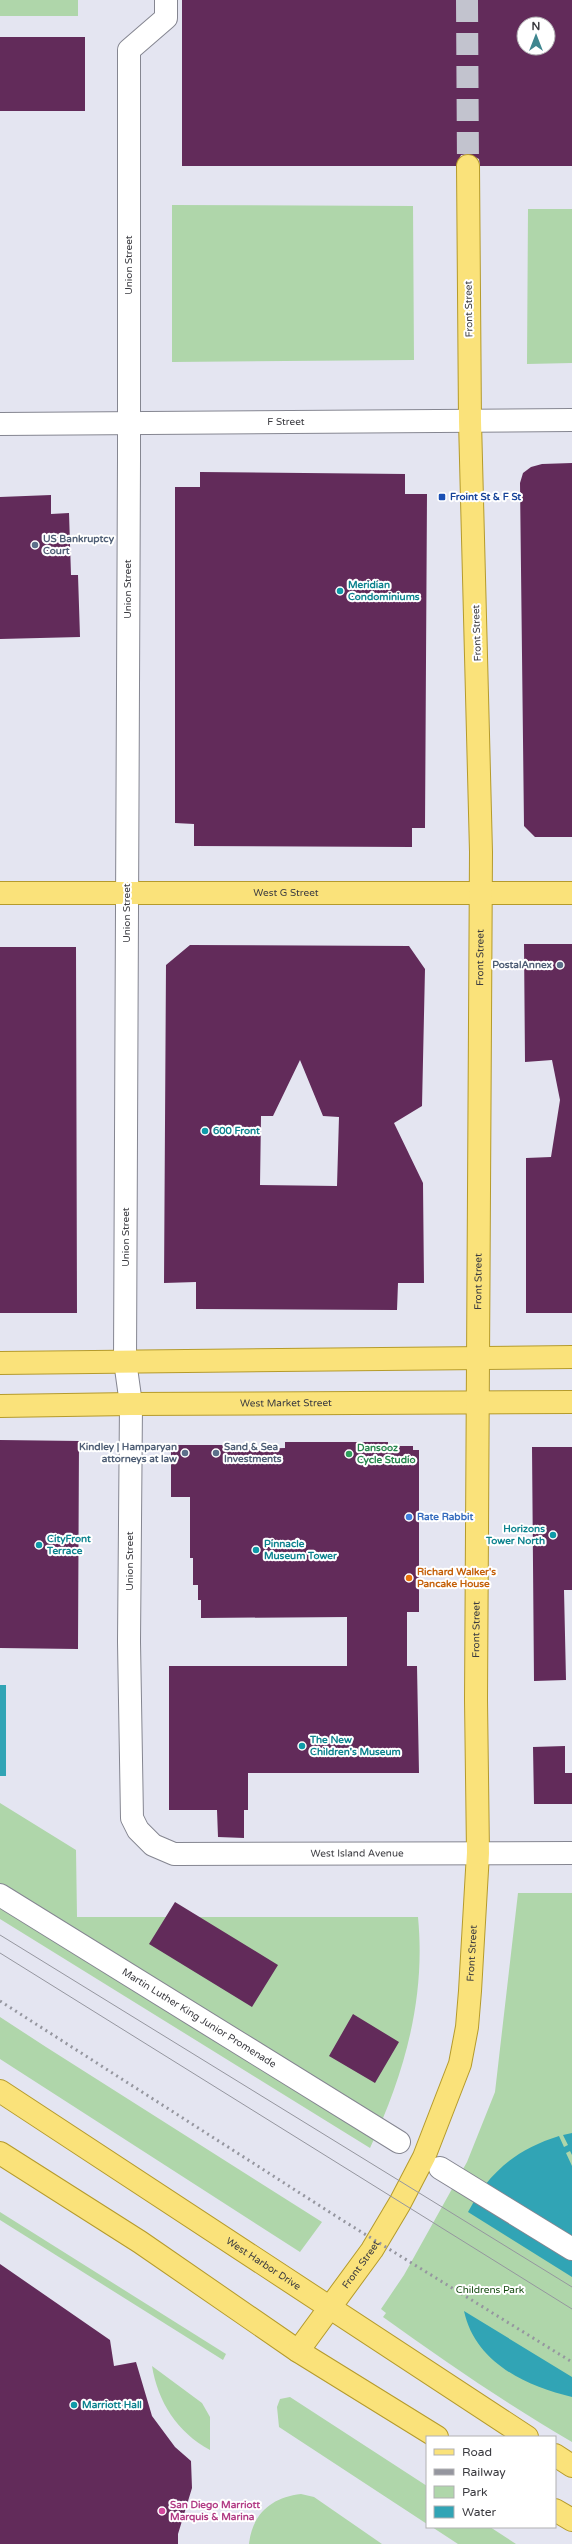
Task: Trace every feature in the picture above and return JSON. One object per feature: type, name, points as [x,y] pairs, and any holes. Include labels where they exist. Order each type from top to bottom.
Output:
[{"type":"main road","name":"Front Street","points":[[298,2351],[372,2250],[400,2203],[424,2157],[460,2064],[469,2006],[478,1853],[476,1700],[480,1358],[481,894],[480,771],[470,421],[468,166]]},
{"type":"main road","name":"West G Street","points":[[0,893],[572,893]]},
{"type":"main road","points":[[0,1362],[572,1357]]},
{"type":"main road","name":"West Market Street","points":[[0,1406],[572,1402]]},
{"type":"main road","name":"West Harbor Drive","points":[[0,2091],[525,2436]]},
{"type":"main road","points":[[0,2154],[146,2246],[298,2351],[435,2436]]},
{"type":"main road","points":[[556,2456],[572,2466]]},
{"type":"main road","points":[[556,2511],[572,2520]]},
{"type":"street","name":"Union Street","points":[[146,1839],[138,1830],[132,1818],[131,1805],[130,1404],[125,1361],[129,50],[166,18],[166,0]]},
{"type":"street","name":"F Street","points":[[0,424],[572,420]]},
{"type":"street","name":"West Island Avenue","points":[[146,1839],[163,1850],[174,1854],[572,1852]]},
{"type":"street","name":"Martin Luther King Junior Promenade","points":[[0,1895],[399,2142]]},
{"type":"street","points":[[440,2168],[482,2192],[572,2249]]},
{"type":"green space","points":[[0,0],[78,0],[78,16],[0,16]]},
{"type":"green space","points":[[172,205],[413,206],[414,360],[172,362]]},
{"type":"green space","points":[[528,209],[572,209],[572,363],[527,364]]},
{"type":"green space","points":[[0,1803],[76,1850],[77,1917],[418,1917],[420,1948],[419,1978],[410,2036],[393,2092],[370,2148],[0,1919]]},
{"type":"green space","name":"Childrens Park","points":[[518,1893],[572,1893],[572,2442],[476,2382],[429,2350],[383,2317],[386,2313],[381,2309],[404,2275],[467,2162],[495,2092]]},
{"type":"green space","points":[[0,2017],[322,2222],[300,2252],[0,2059]]},
{"type":"green space","points":[[0,2212],[226,2354],[223,2360],[0,2220]]},
{"type":"green space","points":[[152,2366],[202,2403],[210,2417],[210,2450],[198,2443],[171,2415],[159,2392]]},
{"type":"green space","points":[[290,2397],[426,2485],[426,2523],[279,2427],[277,2407],[280,2399]]},
{"type":"green space","points":[[301,2494],[314,2497],[382,2544],[249,2544],[254,2524],[265,2509],[281,2499]]},
{"type":"green space","points":[[434,2528],[492,2528],[516,2544],[458,2544]]},
{"type":"water","points":[[0,1685],[6,1685],[6,1776],[0,1776]]},
{"type":"water","points":[[572,2133],[572,2155],[570,2151],[566,2153],[572,2166],[572,2240],[485,2185],[501,2168],[518,2154],[537,2144],[559,2136],[564,2147],[568,2145],[563,2135]]},
{"type":"water","points":[[477,2196],[572,2256],[572,2277],[468,2212]]},
{"type":"water","points":[[464,2311],[572,2377],[572,2397],[537,2386],[504,2369],[491,2358],[479,2344],[470,2329]]},
{"type":"building","points":[[182,0],[572,0],[572,166],[480,166],[479,159],[468,154],[461,155],[456,166],[182,166]]},
{"type":"building","points":[[0,37],[85,37],[85,111],[0,111]]},
{"type":"building","points":[[572,463],[572,837],[535,837],[524,826],[520,483],[523,473],[531,467],[542,464]]},
{"type":"building","points":[[200,472],[405,474],[405,494],[427,494],[425,828],[412,828],[412,847],[194,846],[194,824],[175,823],[175,487],[200,487]]},
{"type":"building","name":"US Bankruptcy Court","points":[[51,495],[51,514],[69,513],[71,575],[78,575],[80,637],[0,639],[0,497]]},
{"type":"building","points":[[524,944],[572,944],[572,1313],[526,1313],[526,1158],[551,1157],[560,1100],[552,1060],[525,1062]]},
{"type":"building","name":"600 Front","points":[[190,945],[409,946],[425,969],[422,1106],[394,1123],[423,1183],[424,1283],[398,1283],[397,1310],[196,1309],[196,1282],[164,1283],[166,965]],"holes":[[[300,1060],[323,1116],[339,1117],[337,1186],[260,1185],[261,1116],[273,1116]]]},
{"type":"building","points":[[0,947],[76,947],[77,1313],[0,1313]]},
{"type":"building","name":"CityFront Terrace","points":[[0,1440],[79,1441],[78,1649],[0,1648]]},
{"type":"building","points":[[285,1442],[388,1442],[388,1446],[413,1446],[413,1450],[419,1450],[419,1612],[407,1612],[407,1666],[417,1666],[419,1773],[248,1773],[248,1810],[244,1810],[244,1838],[218,1837],[217,1810],[169,1810],[169,1666],[347,1666],[347,1617],[201,1618],[201,1600],[198,1600],[198,1585],[193,1585],[193,1558],[190,1558],[190,1497],[171,1497],[171,1445],[223,1445],[223,1449],[250,1449],[285,1448]]},
{"type":"building","points":[[532,1447],[572,1447],[572,1590],[564,1590],[566,1680],[534,1681]]},
{"type":"building","points":[[565,1746],[565,1773],[572,1773],[572,1804],[534,1804],[533,1747]]},
{"type":"building","points":[[175,1902],[278,1965],[252,2007],[149,1944]]},
{"type":"building","points":[[353,2014],[399,2042],[375,2083],[329,2056]]},
{"type":"building","name":"Marriott Hall","points":[[0,2264],[110,2340],[114,2366],[136,2362],[152,2416],[175,2447],[191,2461],[192,2488],[178,2534],[178,2544],[0,2544]]},
{"type":"tunnel","points":[[467,0],[468,166]]},
{"type":"tram line","points":[[0,1935],[572,2287]]},
{"type":"tram line","points":[[0,1953],[572,2309]]},
{"type":"railway","points":[[0,2001],[342,2220],[572,2362]]},
{"type":"place","name":"Froint St & F St","points":[[442,497]]},
{"type":"place","name":"US Bankruptcy Court","points":[[35,545]]},
{"type":"place","name":"Meridian Condominiums","points":[[340,591]]},
{"type":"place","name":"PostalAnnex","points":[[560,965]]},
{"type":"place","name":"600 Front","points":[[205,1131]]},
{"type":"place","name":"Kindley | Hamparyan attorneys at law","points":[[185,1453]]},
{"type":"place","name":"Sand & Sea Investments","points":[[216,1453]]},
{"type":"place","name":"Dansooz Cycle Studio","points":[[349,1454]]},
{"type":"place","name":"Rate Rabbit","points":[[409,1517]]},
{"type":"place","name":"Horizons Tower North","points":[[553,1535]]},
{"type":"place","name":"CityFront Terrace","points":[[39,1545]]},
{"type":"place","name":"Pinnacle Museum Tower","points":[[256,1550]]},
{"type":"place","name":"Richard Walker's Pancake House","points":[[409,1578]]},
{"type":"place","name":"The New Children's Museum","points":[[302,1746]]},
{"type":"place","name":"Marriott Hall","points":[[74,2405]]},
{"type":"place","name":"San Diego Marriott Marquis & Marina","points":[[162,2511]]}]
